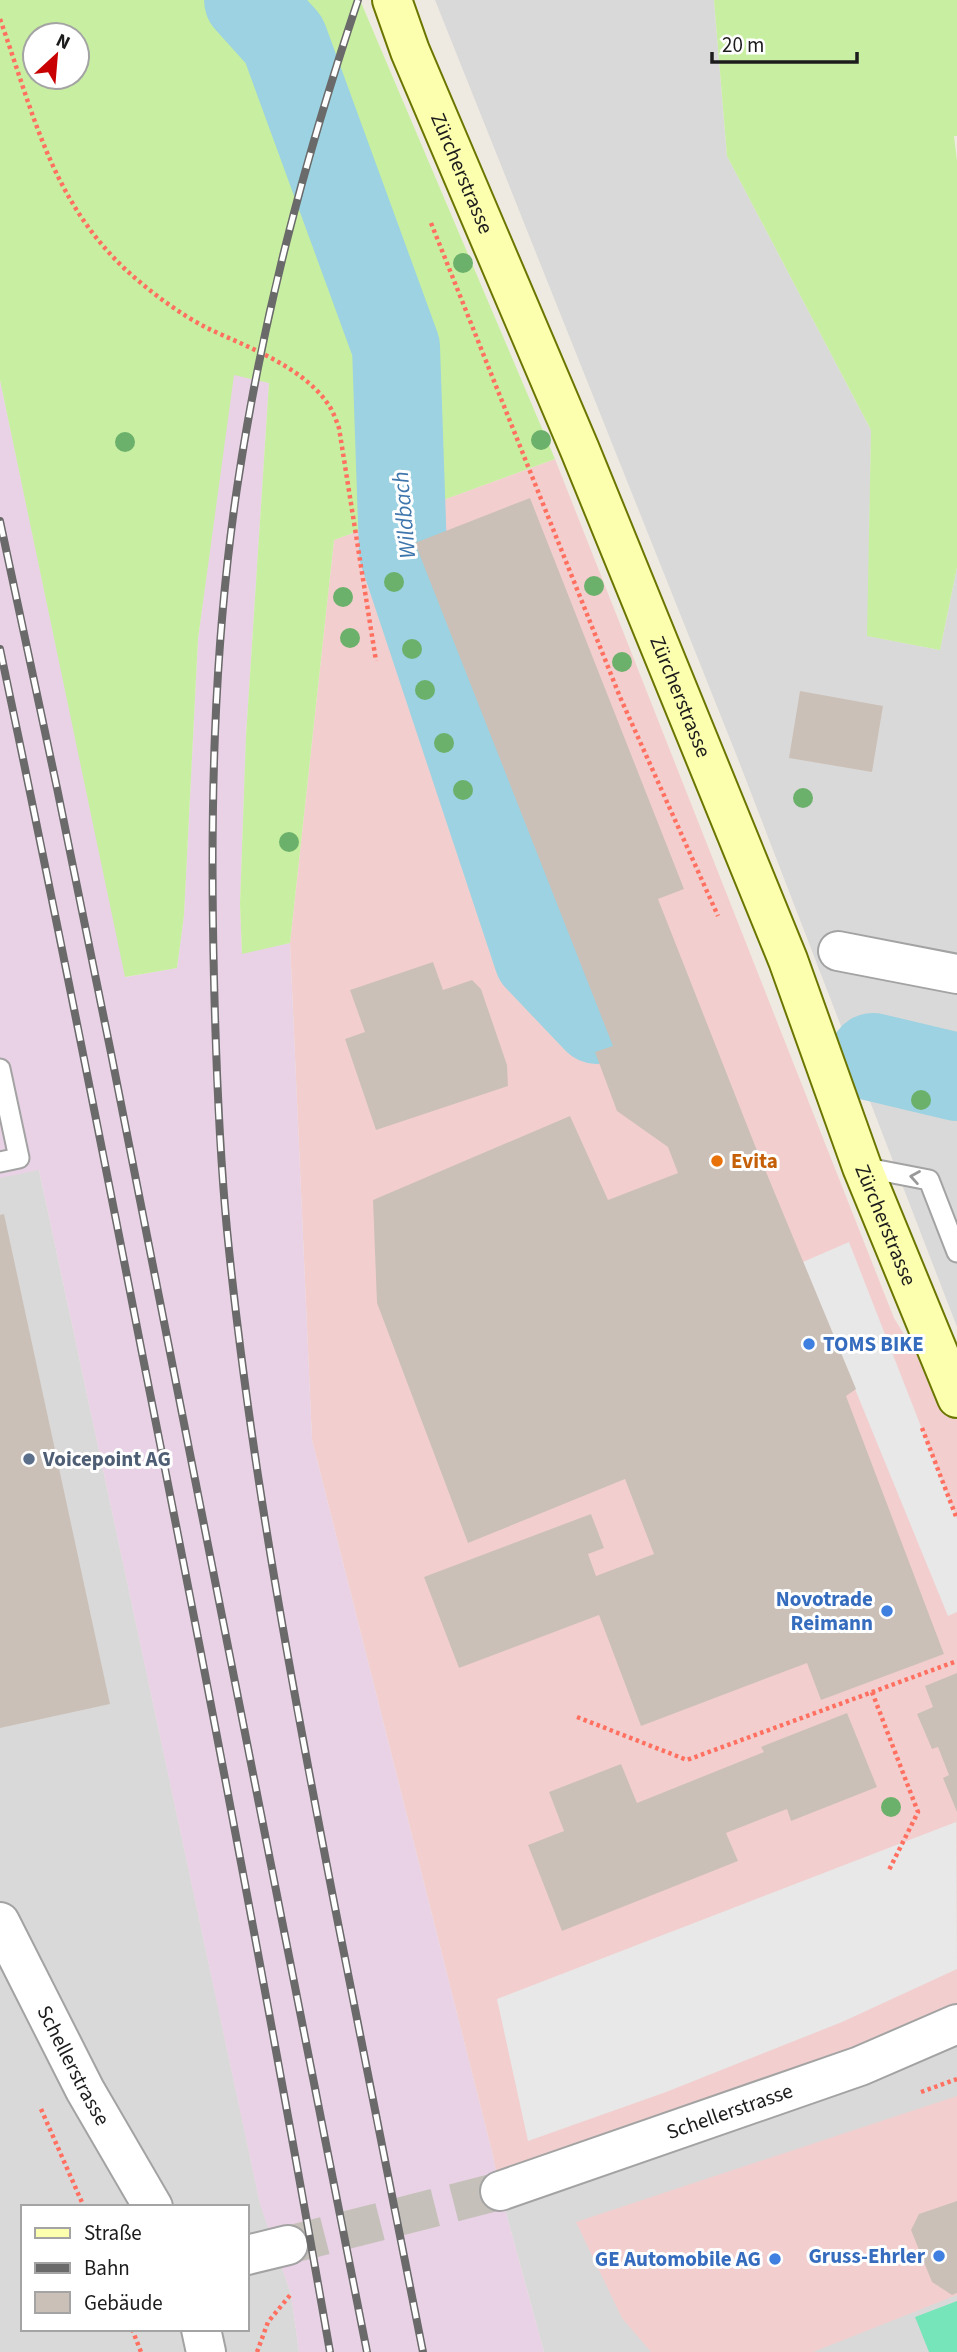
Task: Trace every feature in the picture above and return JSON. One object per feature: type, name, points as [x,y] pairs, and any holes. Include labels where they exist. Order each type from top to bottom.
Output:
[{"type":"main road","name":"Zürcherstrasse","points":[[392,0],[410,51],[580,450],[788,960],[862,1167],[957,1398]]},
{"type":"street","points":[[838,951],[957,974]]},
{"type":"street","name":"Schellerstrasse","points":[[0,1922],[85,2090],[152,2205]]},
{"type":"street","name":"Schellerstrasse","points":[[500,2191],[860,2066],[957,2024]]},
{"type":"street","points":[[248,2255],[288,2245]]},
{"type":"street","points":[[201,2331],[206,2352]]},
{"type":"lane","points":[[0,1069],[19,1158],[0,1162]]},
{"type":"lane","points":[[862,1167],[929,1180],[957,1252]]},
{"type":"path","points":[[0,19],[29,107],[66,197],[104,247],[126,270],[179,311],[284,366],[306,381],[330,405],[339,428],[376,660]]},
{"type":"path","points":[[430,220],[620,697],[723,926]]},
{"type":"path","points":[[577,1717],[687,1760],[957,1661]]},
{"type":"path","points":[[873,1692],[918,1812],[888,1872]]},
{"type":"path","points":[[38,2103],[83,2205]]},
{"type":"path","points":[[257,2352],[268,2322],[291,2294]]},
{"type":"path","points":[[133,2331],[141,2352]]},
{"type":"shaded area","points":[[435,0],[714,0],[727,156],[871,430],[868,636],[940,650],[957,567],[957,1327],[736,754]]},
{"type":"shaded area","points":[[233,374],[269,383],[246,736],[240,904],[242,953],[290,943],[312,1440],[500,2191],[544,2352],[299,2352],[291,2294],[260,2204],[39,1170],[0,1178],[0,380],[126,977],[177,968],[184,915],[198,639]]},
{"type":"shaded area","points":[[555,459],[894,1318],[957,1420],[957,2024],[500,2191],[312,1440],[290,943],[334,540]]},
{"type":"shaded area","points":[[0,969],[39,1170],[260,2203],[291,2294],[299,2352],[0,2352]]},
{"type":"shaded area","points":[[849,1242],[957,1519],[957,1612],[948,1616],[803,1262]]},
{"type":"shaded area","points":[[956,1822],[957,1969],[842,2022],[666,2092],[528,2141],[497,1999]]},
{"type":"shaded area","name":"GE Automobile AG","points":[[957,2024],[957,2352],[544,2352],[500,2191]]},
{"type":"shaded area","name":"GE Automobile AG","points":[[957,2096],[957,2295],[813,2352],[651,2352],[622,2318],[576,2222]]},
{"type":"green space","points":[[0,0],[360,0],[555,459],[334,540],[290,943],[242,954],[240,904],[246,736],[269,383],[234,375],[198,639],[184,915],[177,968],[125,977],[0,380]]},
{"type":"green space","points":[[714,0],[957,0],[957,136],[954,136],[957,161],[957,567],[940,650],[867,636],[871,430],[727,156]]},
{"type":"green space","points":[[957,2301],[957,2352],[929,2352],[915,2317]]},
{"type":"building","points":[[530,498],[684,889],[658,899],[754,1143],[856,1389],[846,1396],[944,1654],[821,1700],[807,1663],[641,1726],[599,1615],[459,1668],[424,1577],[591,1514],[604,1548],[588,1554],[596,1576],[654,1554],[625,1479],[468,1543],[377,1303],[373,1200],[570,1116],[608,1200],[678,1173],[668,1147],[617,1111],[595,1052],[613,1046],[415,543]]},
{"type":"building","points":[[800,691],[883,706],[872,772],[789,758]]},
{"type":"building","points":[[433,962],[443,990],[472,980],[481,989],[507,1065],[508,1086],[376,1130],[345,1039],[365,1032],[350,990]]},
{"type":"building","name":"Voicepoint AG","points":[[4,1214],[110,1704],[0,1728],[0,1215]]},
{"type":"building","points":[[957,1673],[957,1812],[943,1778],[949,1775],[938,1747],[932,1749],[917,1714],[933,1707],[925,1686]]},
{"type":"building","points":[[847,1713],[877,1787],[791,1821],[787,1809],[726,1833],[738,1861],[562,1931],[528,1845],[564,1831],[549,1792],[621,1764],[637,1803],[764,1752],[761,1747]]},
{"type":"building","name":"Gruss-Ehrler","points":[[957,2201],[957,2293],[952,2295],[932,2282],[911,2230],[919,2214]]},
{"type":"waterway","name":"Wildbach","points":[[248,0],[284,40],[396,347],[403,552],[538,958],[597,1020]]},
{"type":"waterway","name":"Wildbach","points":[[873,1057],[957,1077]]},
{"type":"tunnel","points":[[288,2245],[500,2191]]},
{"type":"railway","points":[[358,0],[320,121],[287,241],[259,363],[237,488],[223,610],[215,733],[215,1010],[227,1230],[261,1493],[306,1755],[423,2352]]},
{"type":"railway","points":[[0,521],[111,1053],[367,2352]]},
{"type":"railway","points":[[0,649],[192,1606],[330,2352]]},
{"type":"place","name":"Evita","points":[[717,1161]]},
{"type":"place","name":"TOMS BIKE","points":[[809,1344]]},
{"type":"place","name":"Voicepoint AG","points":[[29,1459]]},
{"type":"place","name":"Novotrade Reimann","points":[[887,1611]]},
{"type":"place","name":"Gruss-Ehrler","points":[[939,2256]]},
{"type":"place","name":"GE Automobile AG","points":[[775,2259]]}]
